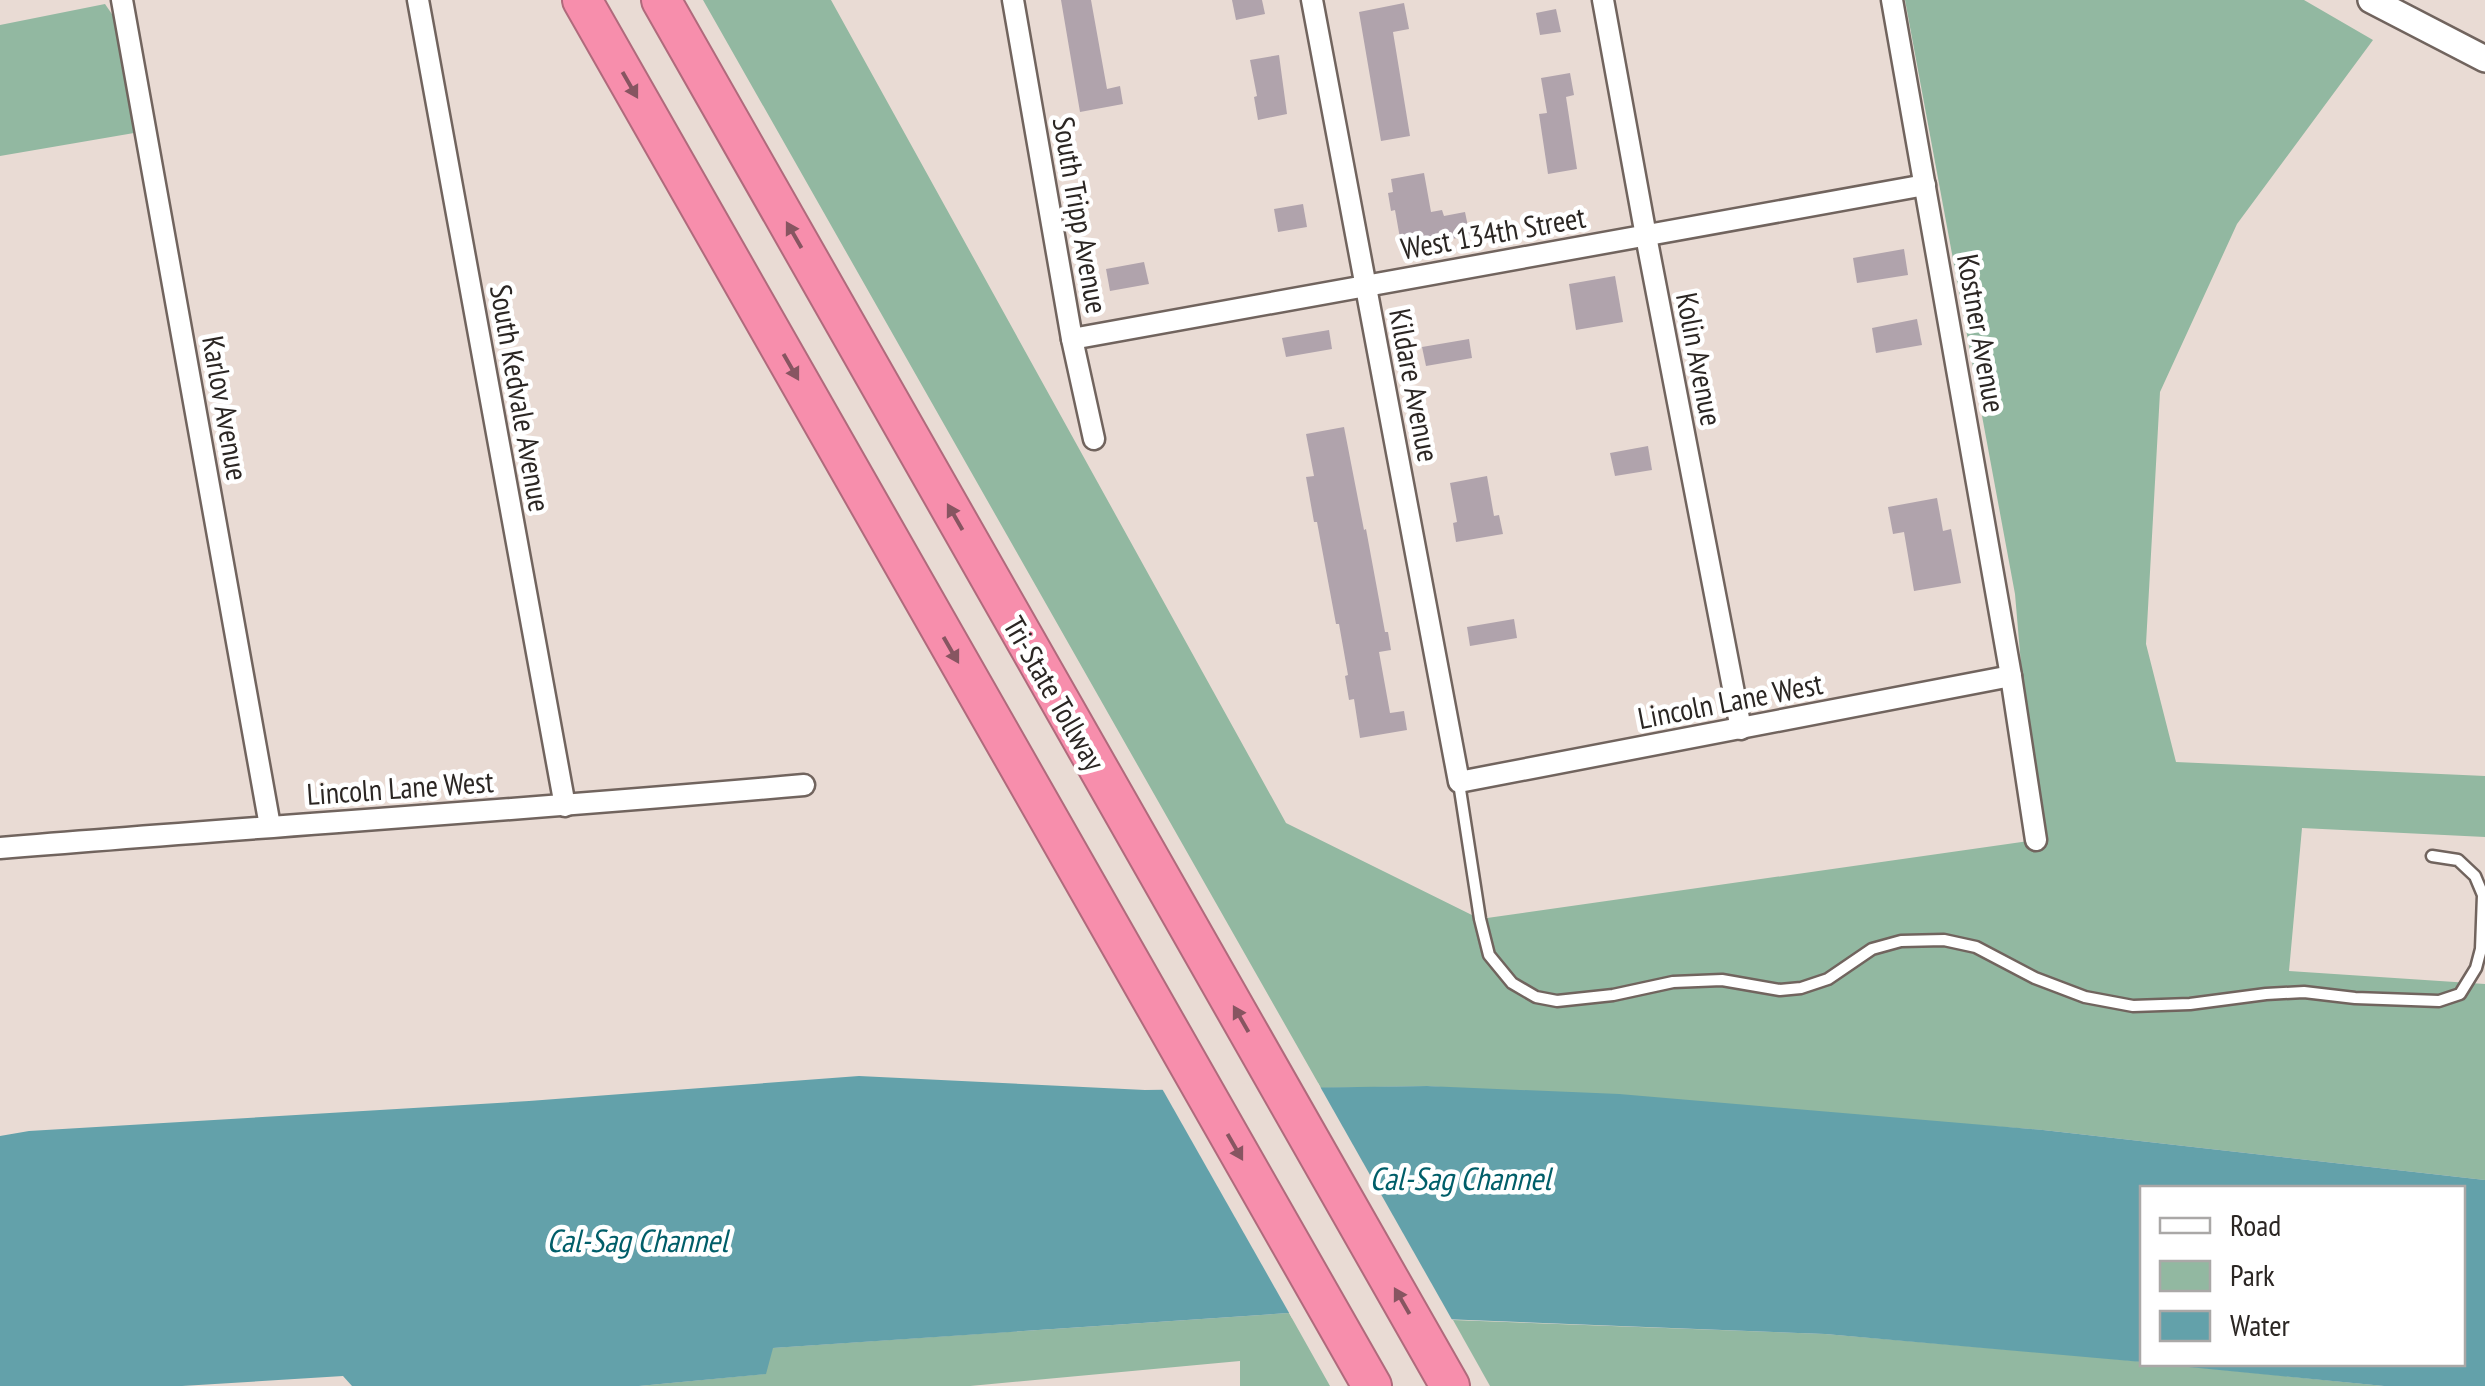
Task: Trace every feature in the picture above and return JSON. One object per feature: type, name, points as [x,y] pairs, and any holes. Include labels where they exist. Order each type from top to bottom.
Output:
[{"type":"highway","points":[[582,0],[1372,1386]]},
{"type":"highway","name":"Tri-State Tollway","points":[[660,0],[1450,1386]]},
{"type":"street","name":"Karlov Avenue","points":[[122,0],[270,826]]},
{"type":"street","name":"South Kedvale Avenue","points":[[418,0],[565,806]]},
{"type":"street","name":"South Tripp Avenue","points":[[1013,0],[1072,339],[1094,439]]},
{"type":"street","name":"Kildare Avenue","points":[[1312,0],[1459,782]]},
{"type":"street","name":"Kolin Avenue","points":[[1603,0],[1741,730]]},
{"type":"street","name":"Kostner Avenue","points":[[1892,0],[2011,676],[2036,840]]},
{"type":"street","points":[[2374,1],[2485,58]]},
{"type":"street","name":"West 134th Street","points":[[1072,339],[1925,185]]},
{"type":"street","name":"Lincoln Lane West","points":[[1459,782],[2011,676]]},
{"type":"street","name":"Lincoln Lane West","points":[[0,848],[804,784]]},
{"type":"lane","points":[[1459,782],[1480,919],[1490,955],[1512,983],[1536,997],[1557,1002],[1673,982],[1722,980],[1780,990],[1801,988],[1828,979],[1872,949],[1901,942],[1944,940],[1976,947],[2035,978],[2085,997],[2133,1006],[2304,992],[2439,1001],[2460,994],[2476,968],[2483,934],[2483,895],[2475,876],[2458,860],[2432,856]]},
{"type":"green space","points":[[703,0],[831,0],[1286,823],[1480,919],[2036,840],[2015,594],[1905,0],[2304,0],[2373,40],[2237,224],[2160,392],[2146,644],[2176,762],[2485,776],[2485,837],[2302,828],[2289,971],[2485,984],[2485,1180],[2043,1130],[1427,1086],[1321,1088]]},
{"type":"green space","points":[[105,4],[116,20],[134,133],[0,156],[0,25]]},
{"type":"green space","points":[[1289,1313],[1330,1386],[1240,1386],[1240,1361],[970,1386],[639,1386],[765,1374],[772,1348]]},
{"type":"green space","points":[[1453,1320],[1825,1334],[2384,1386],[1490,1386]]},
{"type":"water","name":"Cal-Sag Channel","points":[[859,1076],[1145,1090],[1427,1086],[1619,1094],[2043,1130],[2485,1180],[2485,1386],[2384,1386],[2179,1366],[2465,1366],[2465,1186],[2140,1186],[2140,1362],[1825,1334],[1289,1313],[773,1348],[766,1374],[639,1386],[352,1386],[343,1376],[182,1386],[0,1386],[0,1136],[29,1131],[529,1101]]},
{"type":"pier","points":[[1318,1083],[1455,1325],[1292,1318],[1160,1085]]},
{"type":"building","points":[[1061,0],[1091,0],[1107,89],[1120,86],[1123,104],[1080,112]]},
{"type":"building","points":[[1232,0],[1262,0],[1265,14],[1236,20]]},
{"type":"building","points":[[1404,3],[1409,29],[1393,32],[1410,136],[1381,141],[1359,12]]},
{"type":"building","points":[[1556,9],[1561,32],[1540,35],[1536,13]]},
{"type":"building","points":[[1279,55],[1287,114],[1258,120],[1250,60]]},
{"type":"building","points":[[1570,73],[1574,95],[1566,97],[1577,169],[1548,174],[1539,114],[1547,113],[1541,78]]},
{"type":"building","points":[[1424,173],[1431,212],[1442,210],[1444,216],[1465,212],[1470,236],[1401,244],[1388,193],[1393,192],[1391,179]]},
{"type":"building","points":[[1303,204],[1307,227],[1278,232],[1274,209]]},
{"type":"building","points":[[1904,249],[1908,275],[1857,283],[1853,258]]},
{"type":"building","points":[[1144,262],[1149,284],[1110,291],[1106,269]]},
{"type":"building","points":[[1615,276],[1623,322],[1576,330],[1569,284]]},
{"type":"building","points":[[1917,319],[1922,345],[1876,353],[1872,328]]},
{"type":"building","points":[[1329,330],[1332,349],[1286,357],[1282,338]]},
{"type":"building","points":[[1469,339],[1472,358],[1426,366],[1422,347]]},
{"type":"building","points":[[1344,427],[1391,650],[1379,652],[1390,713],[1404,711],[1407,730],[1360,738],[1354,699],[1349,700],[1339,624],[1306,477],[1314,476],[1306,434]]},
{"type":"building","points":[[1648,446],[1652,470],[1615,476],[1610,453]]},
{"type":"building","points":[[1487,476],[1494,516],[1499,515],[1503,534],[1456,542],[1453,523],[1457,522],[1450,483]]},
{"type":"building","points":[[1937,498],[1943,531],[1951,529],[1961,583],[1914,591],[1904,532],[1893,534],[1888,507]]},
{"type":"building","points":[[1514,619],[1517,638],[1470,646],[1467,627]]}]
